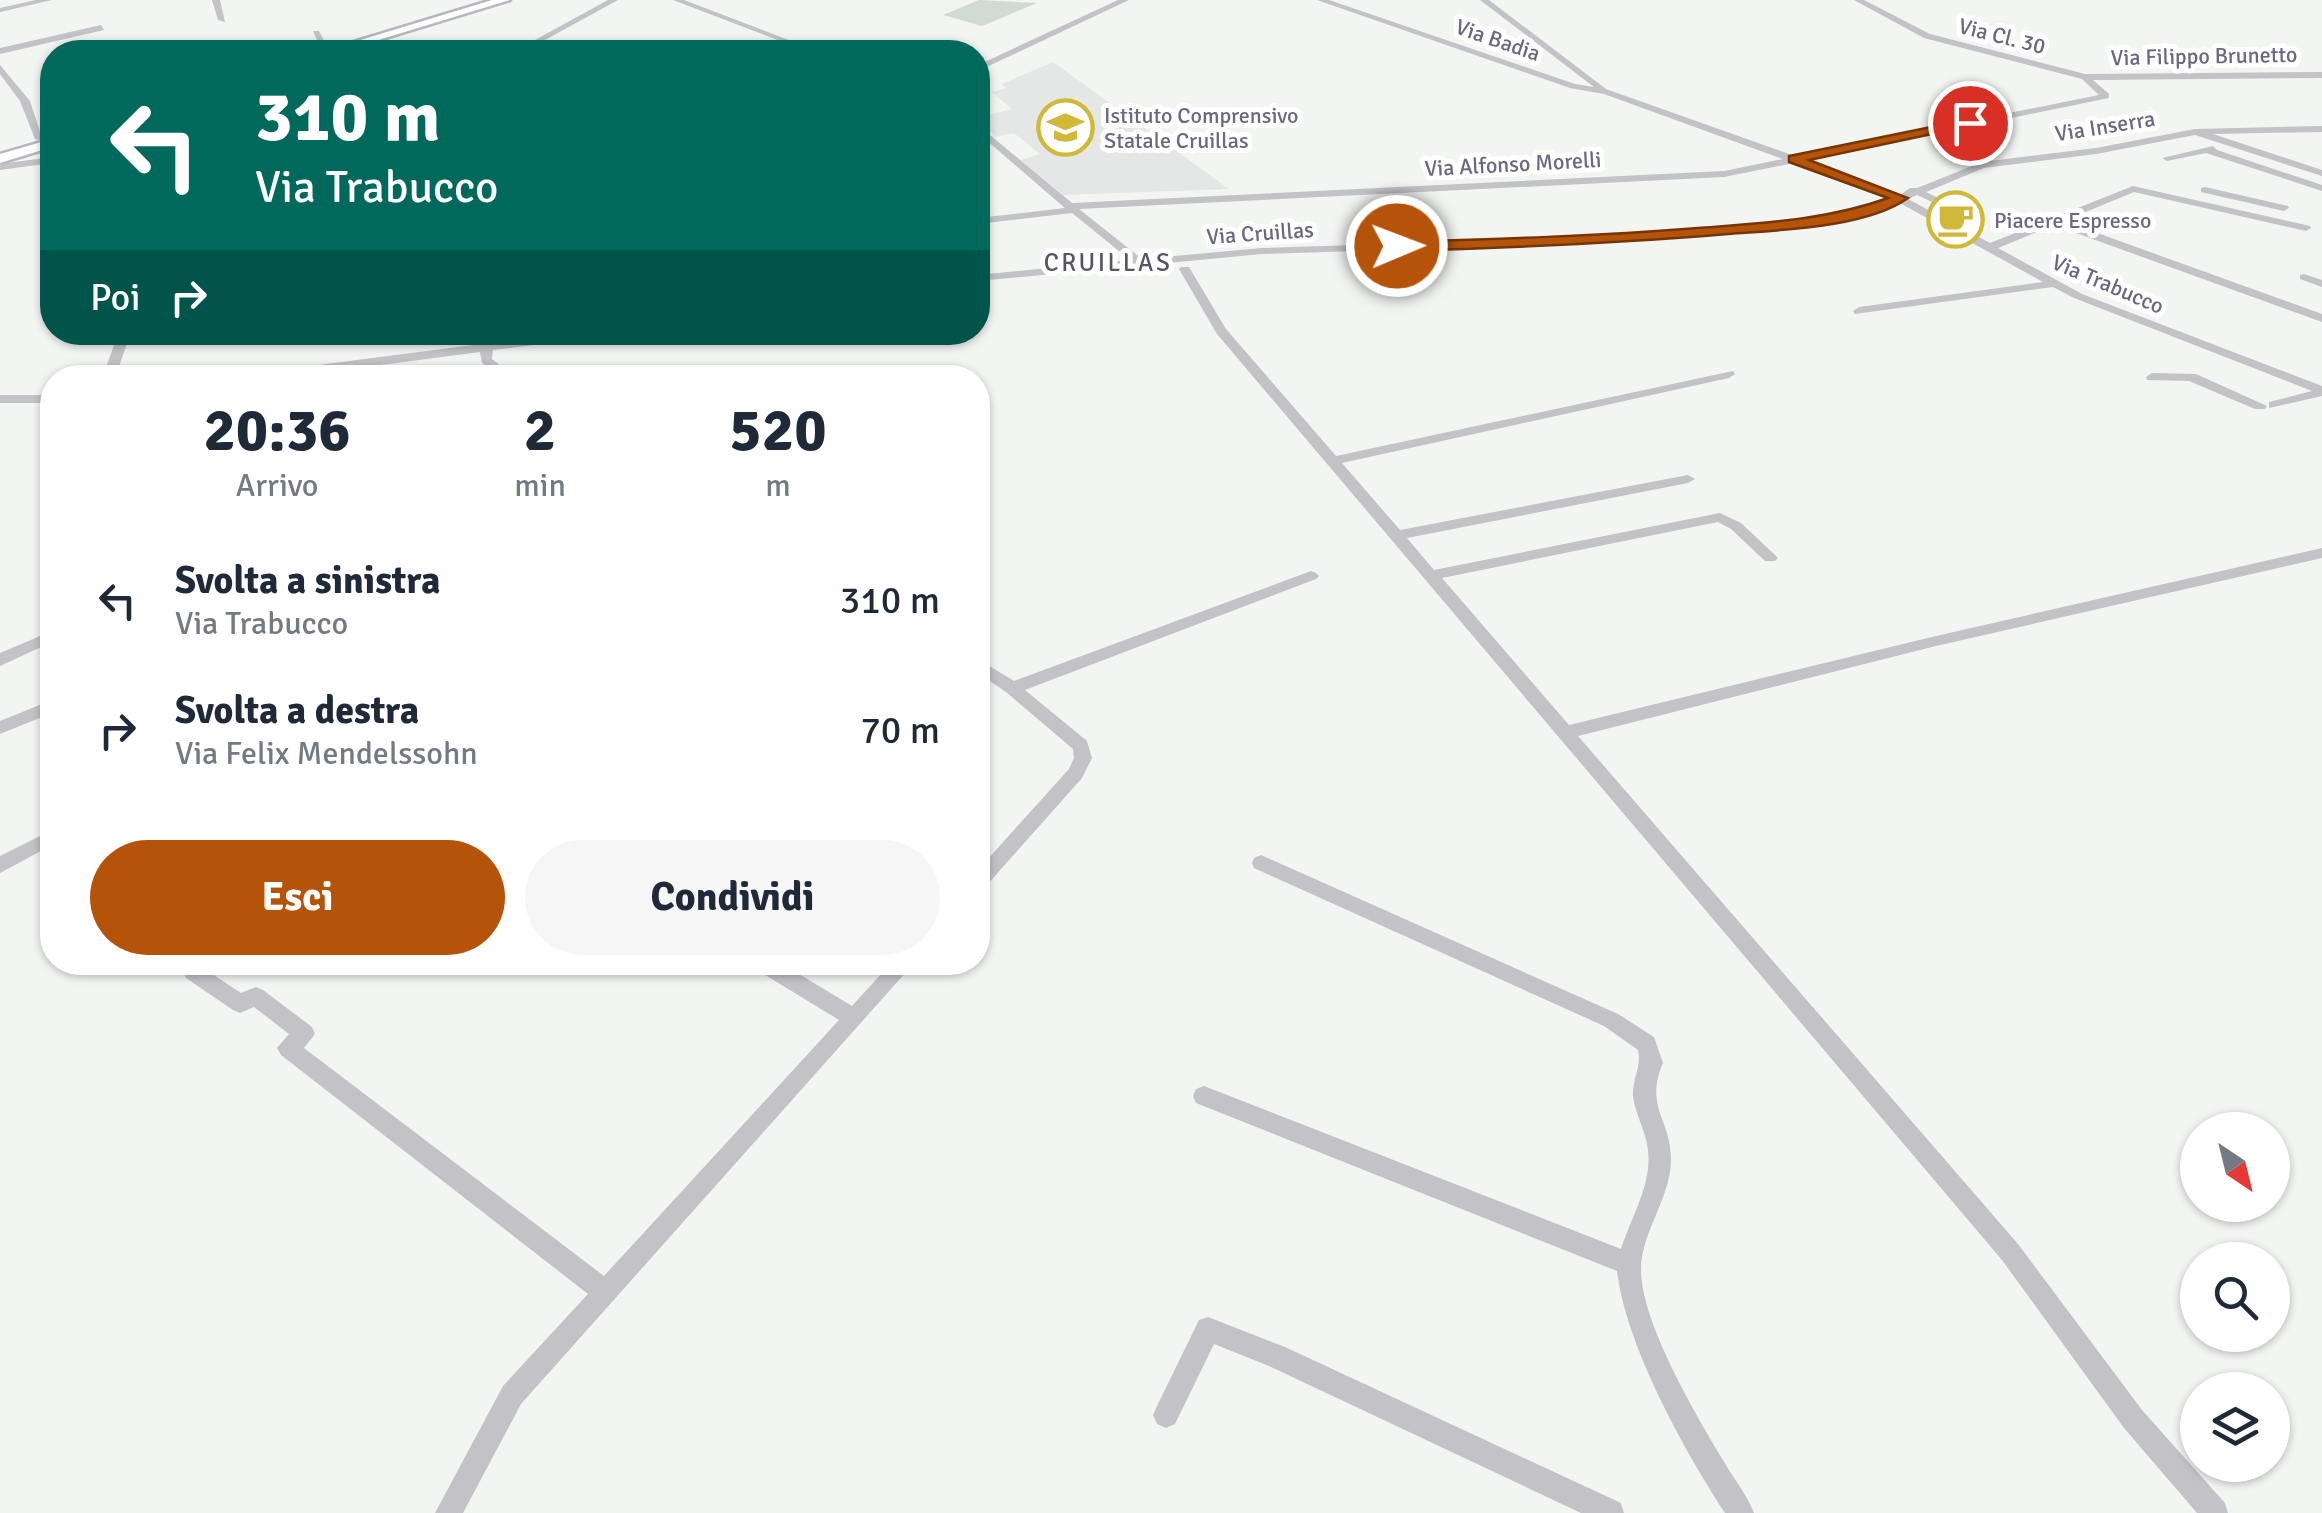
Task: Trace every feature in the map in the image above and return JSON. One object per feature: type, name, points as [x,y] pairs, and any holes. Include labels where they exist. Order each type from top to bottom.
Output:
[{"type":"street","points":[[0,10],[48,0]]},
{"type":"street","points":[[216,0],[222,20]]},
{"type":"street","points":[[368,40],[504,0]]},
{"type":"street","points":[[392,40],[526,0]]},
{"type":"street","points":[[539,40],[614,0]]},
{"type":"street","points":[[677,0],[784,40]]},
{"type":"street","points":[[990,62],[1125,0]]},
{"type":"street","name":"Via Badia","points":[[1321,0],[1574,86],[1606,92]]},
{"type":"street","points":[[1484,0],[1606,92]]},
{"type":"street","name":"Via Cl. 30","points":[[1858,0],[1928,36],[2086,77]]},
{"type":"street","points":[[48,40],[101,28]]},
{"type":"street","points":[[316,33],[320,40]]},
{"type":"street","points":[[0,51],[40,42]]},
{"type":"street","points":[[0,68],[40,126]]},
{"type":"street","name":"Via Filippo Brunetto","points":[[2086,77],[2322,75]]},
{"type":"street","name":"Via Alfonso Morelli","points":[[990,219],[1069,206],[1203,193],[1232,198],[1724,174],[2106,96],[2086,77]]},
{"type":"street","name":"Via Trabucco","points":[[1606,92],[1901,198],[2050,284],[2224,372],[2319,386]]},
{"type":"street","name":"Via Inserra","points":[[1901,198],[1982,165],[2096,151],[2195,132],[2322,129]]},
{"type":"street","points":[[2195,132],[2320,172]]},
{"type":"street","points":[[990,138],[1140,263]]},
{"type":"street","points":[[0,151],[40,141]]},
{"type":"street","points":[[0,159],[40,142]]},
{"type":"street","points":[[2167,158],[2234,144]]},
{"type":"street","points":[[2206,150],[2322,188]]},
{"type":"street","points":[[0,167],[40,162]]},
{"type":"street","points":[[2301,181],[2320,172]]},
{"type":"street","points":[[2240,214],[2252,183]]},
{"type":"street","points":[[1990,247],[2134,189],[2306,228]]},
{"type":"street","points":[[1914,190],[1954,208],[1934,216]]},
{"type":"street","points":[[2205,190],[2284,208]]},
{"type":"street","name":"Via Cruillas","points":[[990,277],[1181,263],[1273,250],[1564,242],[1786,225],[1854,214],[1901,198]]},
{"type":"street","points":[[1388,212],[1424,246]]},
{"type":"street","points":[[2054,221],[2322,318]]},
{"type":"street","points":[[1181,263],[1221,331],[2010,1252],[2133,1419],[2216,1513]]},
{"type":"street","points":[[2304,278],[2322,284]]},
{"type":"street","points":[[1860,311],[2050,284]]},
{"type":"street","points":[[349,365],[503,345]]},
{"type":"street","points":[[487,347],[486,360],[493,365]]},
{"type":"street","points":[[2152,377],[2224,372],[2267,405],[2319,386]]},
{"type":"street","points":[[1334,462],[1728,374]]},
{"type":"street","points":[[0,399],[40,399]]},
{"type":"street","points":[[1398,535],[1688,479]]},
{"type":"street","points":[[1432,576],[1720,518],[1736,526],[1770,558]]},
{"type":"street","points":[[1568,732],[1936,641],[2322,553]]},
{"type":"street","points":[[1012,688],[1311,576]]},
{"type":"street","points":[[0,660],[40,642]]},
{"type":"street","points":[[990,674],[1082,746],[1083,758],[1076,773],[990,869]]},
{"type":"street","points":[[0,728],[40,711]]},
{"type":"street","points":[[0,864],[40,843]]},
{"type":"street","points":[[1261,863],[1610,1020],[1647,1044],[1652,1063],[1642,1081],[1642,1094],[1660,1158],[1652,1198],[1630,1265],[1633,1292],[1656,1356],[1724,1492],[1741,1513]]},
{"type":"street","points":[[197,975],[240,1004],[256,996],[304,1034],[288,1048],[605,1292]]},
{"type":"street","points":[[783,975],[854,1018]]},
{"type":"street","points":[[448,1513],[512,1395],[892,975]]},
{"type":"street","points":[[1204,1096],[1630,1265]]},
{"type":"street","points":[[1166,1415],[1208,1329],[1276,1356],[1610,1513]]},
{"type":"shaded area","points":[[979,0],[1037,3],[982,26],[943,15]]},
{"type":"shaded area","name":"Istituto Comprensivo Statale Cruillas","points":[[1053,62],[1229,189],[1063,195],[1021,160],[1040,154],[1014,133],[995,137],[990,131],[990,115],[1012,109],[992,92],[1006,88],[1002,84]]},
{"type":"place","name":"Istituto Comprensivo Statale Cruillas","points":[[1065,128]]},
{"type":"place","name":"Piacere Espresso","points":[[1955,220]]},
{"type":"district","name":"CRUILLAS","points":[[1108,262]]},
{"type":"route","points":[[1397,246],[1581,242],[1786,225],[1854,214],[1901,198],[1794,159],[1970,123]]}]
